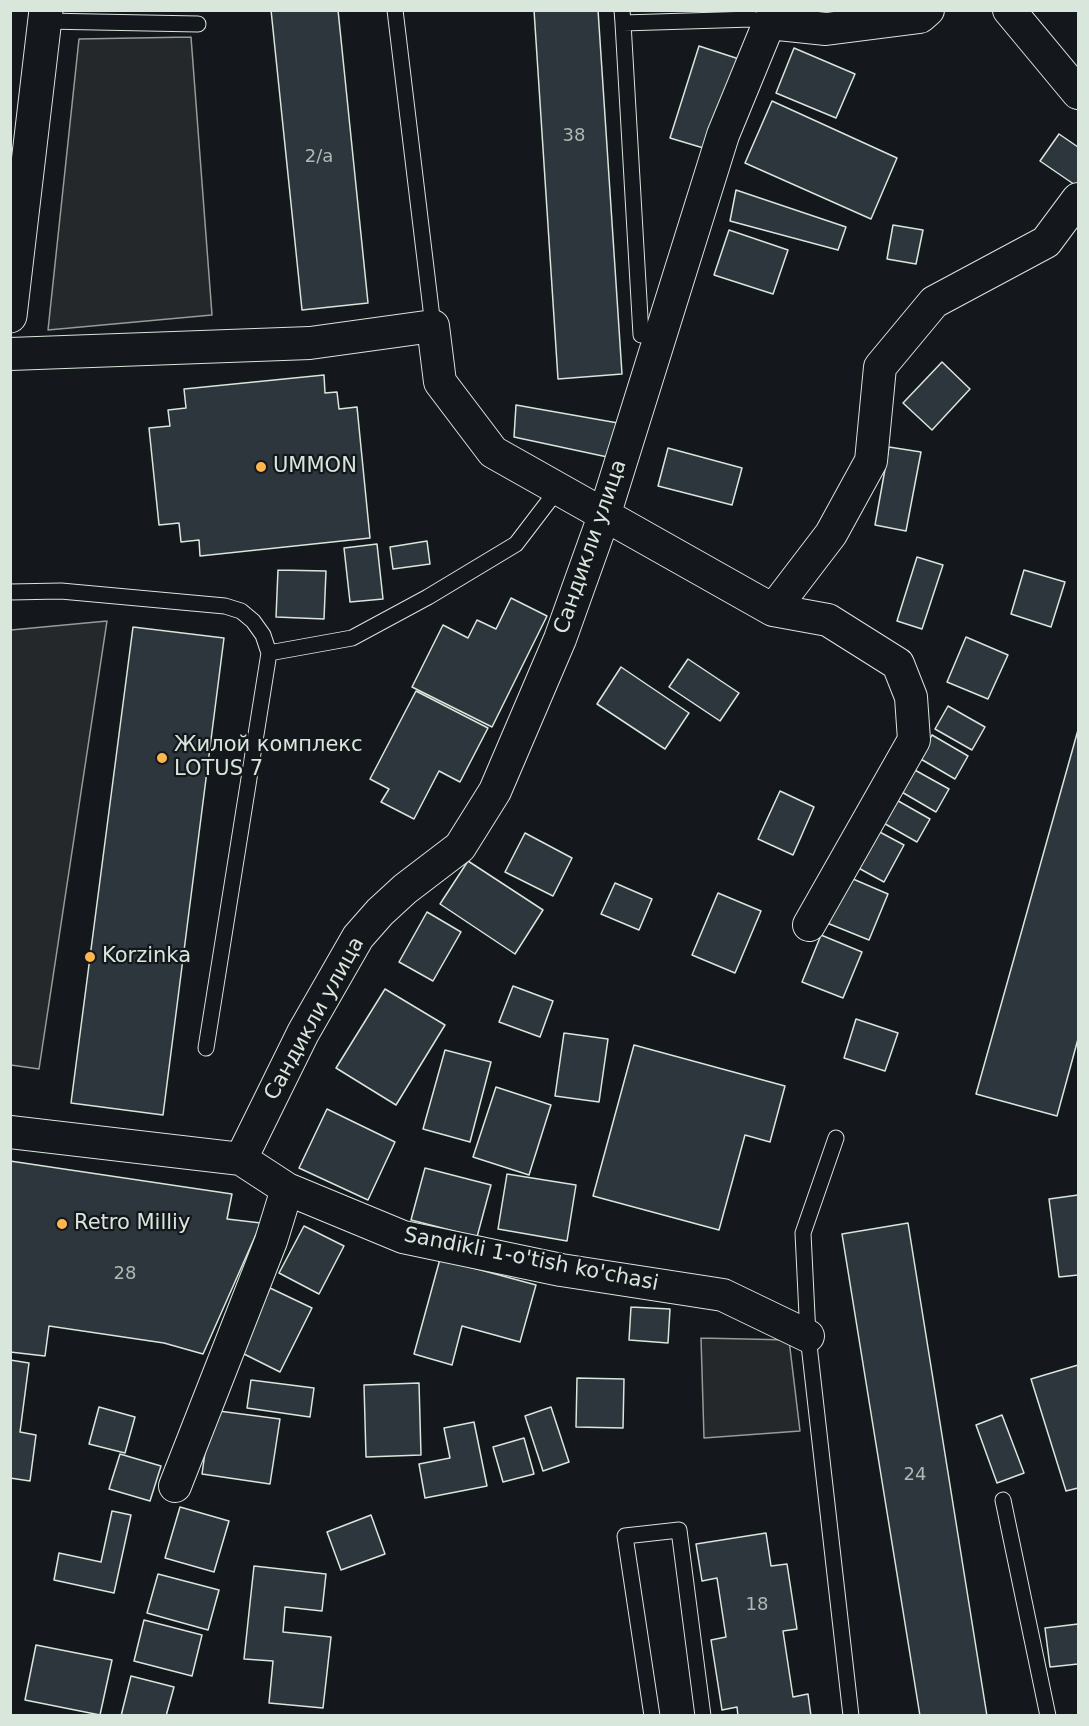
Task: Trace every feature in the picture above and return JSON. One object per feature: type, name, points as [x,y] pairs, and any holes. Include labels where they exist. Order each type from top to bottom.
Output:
[{"type":"street","points":[[769,23],[920,17],[928,10]]},
{"type":"street","points":[[1009,10],[1078,93]]},
{"type":"street","points":[[10,316],[21,144],[46,16]]},
{"type":"street","name":"Сандикли улица","points":[[241,1159],[303,1033],[358,937],[405,889],[460,847],[495,791],[560,639],[604,516],[723,135],[769,23]]},
{"type":"street","points":[[773,610],[831,534],[871,461],[880,367],[934,302],[1046,242],[1078,199]]},
{"type":"street","points":[[10,354],[310,343],[433,326],[440,382],[493,452],[773,610],[828,620],[898,664],[911,697],[914,740],[809,925]]},
{"type":"street","name":"Sandikli 1-o'tish ko'chasi","points":[[10,1132],[241,1159],[287,1189],[403,1237],[561,1270],[723,1295],[808,1336]]},
{"type":"street","points":[[175,1486],[271,1241],[287,1189]]},
{"type":"lane","points":[[394,10],[433,326]]},
{"type":"lane","points":[[46,16],[198,24]]},
{"type":"lane","points":[[641,335],[622,17],[752,19],[769,23]]},
{"type":"lane","points":[[268,653],[352,638],[428,597],[516,544],[558,489]]},
{"type":"lane","points":[[10,592],[61,591],[225,606],[241,611],[253,621],[263,635],[268,653],[206,1048]]},
{"type":"lane","points":[[836,1138],[803,1233],[808,1336],[851,1716]]},
{"type":"lane","points":[[1003,1500],[1048,1716]]},
{"type":"lane","points":[[652,1716],[626,1536],[679,1530],[703,1716]]},
{"type":"shaded area","points":[[191,37],[212,315],[48,330],[79,39]]},
{"type":"shaded area","points":[[107,621],[39,1069],[11,1065],[11,630]]},
{"type":"shaded area","points":[[701,1338],[789,1340],[800,1431],[704,1438]]},
{"type":"building","points":[[271,10],[338,10],[368,303],[302,310]]},
{"type":"building","points":[[534,10],[598,10],[622,374],[558,379]]},
{"type":"building","points":[[699,46],[739,59],[710,150],[670,138]]},
{"type":"building","points":[[794,48],[855,74],[836,118],[776,93]]},
{"type":"building","points":[[772,101],[897,158],[871,219],[745,163]]},
{"type":"building","points":[[1059,134],[1078,147],[1078,187],[1040,161]]},
{"type":"building","points":[[736,190],[846,227],[838,250],[730,221]]},
{"type":"building","points":[[893,225],[923,230],[916,264],[887,259]]},
{"type":"building","points":[[729,230],[788,250],[773,294],[714,275]]},
{"type":"building","points":[[942,362],[970,389],[932,430],[903,403]]},
{"type":"building","points":[[324,375],[325,393],[337,392],[339,409],[357,407],[370,538],[200,556],[199,540],[181,542],[179,523],[159,525],[149,428],[170,426],[168,410],[186,408],[184,389]]},
{"type":"building","points":[[516,405],[618,423],[612,458],[514,437]]},
{"type":"building","points":[[889,447],[921,452],[906,531],[875,525]]},
{"type":"building","points":[[668,448],[742,468],[732,505],[658,486]]},
{"type":"building","points":[[427,541],[430,564],[393,569],[390,547]]},
{"type":"building","points":[[377,544],[383,599],[350,602],[344,548]]},
{"type":"building","points":[[917,557],[943,565],[922,629],[897,621]]},
{"type":"building","points":[[278,570],[326,571],[324,619],[276,617]]},
{"type":"building","points":[[1024,570],[1065,582],[1051,627],[1011,614]]},
{"type":"building","points":[[511,598],[547,616],[492,727],[412,687],[443,625],[468,638],[477,620],[496,629]]},
{"type":"building","name":"Жилой комплекс LOTUS 7","points":[[133,627],[224,638],[163,1115],[71,1103]]},
{"type":"building","points":[[966,637],[1008,655],[988,699],[947,682]]},
{"type":"building","points":[[688,659],[739,693],[720,721],[669,687]]},
{"type":"building","points":[[621,667],[689,713],[665,749],[597,704]]},
{"type":"building","points":[[416,691],[488,728],[460,782],[439,771],[414,819],[381,802],[389,789],[370,779]]},
{"type":"building","points":[[948,706],[985,727],[972,750],[935,729]]},
{"type":"building","points":[[1078,730],[1078,1039],[1057,1116],[976,1094]]},
{"type":"building","points":[[932,735],[968,756],[955,779],[919,758]]},
{"type":"building","points":[[913,769],[949,789],[936,812],[900,791]]},
{"type":"building","points":[[780,791],[814,807],[793,855],[758,839]]},
{"type":"building","points":[[893,798],[930,819],[917,842],[880,821]]},
{"type":"building","points":[[874,829],[904,845],[884,882],[853,865]]},
{"type":"building","points":[[525,833],[572,858],[553,896],[505,872]]},
{"type":"building","points":[[468,861],[543,910],[515,954],[440,904]]},
{"type":"building","points":[[846,876],[888,894],[869,940],[827,923]]},
{"type":"building","points":[[615,883],[652,899],[639,930],[601,914]]},
{"type":"building","points":[[718,893],[761,911],[735,973],[692,955]]},
{"type":"building","points":[[427,912],[461,932],[433,981],[399,962]]},
{"type":"building","points":[[821,935],[862,952],[843,998],[802,982]]},
{"type":"building","points":[[513,986],[553,1001],[540,1037],[499,1022]]},
{"type":"building","points":[[385,989],[445,1025],[396,1105],[336,1068]]},
{"type":"building","points":[[856,1019],[898,1033],[885,1071],[844,1058]]},
{"type":"building","points":[[564,1033],[608,1039],[599,1102],[555,1096]]},
{"type":"building","points":[[634,1045],[785,1086],[770,1142],[745,1135],[719,1230],[593,1196]]},
{"type":"building","points":[[445,1050],[491,1062],[470,1142],[423,1129]]},
{"type":"building","points":[[496,1087],[551,1105],[529,1175],[473,1157]]},
{"type":"building","points":[[327,1109],[395,1142],[368,1200],[299,1168]]},
{"type":"building","points":[[10,1161],[232,1194],[227,1219],[261,1223],[203,1354],[164,1343],[49,1326],[45,1356],[10,1352]]},
{"type":"building","points":[[425,1168],[491,1185],[477,1237],[411,1220]]},
{"type":"building","points":[[507,1174],[576,1185],[567,1241],[498,1229]]},
{"type":"building","points":[[1078,1195],[1078,1275],[1059,1277],[1049,1199]]},
{"type":"building","points":[[908,1223],[987,1716],[920,1716],[842,1234]]},
{"type":"building","points":[[304,1226],[344,1246],[319,1294],[279,1273]]},
{"type":"building","points":[[440,1259],[536,1285],[520,1342],[462,1326],[452,1365],[414,1354]]},
{"type":"building","points":[[270,1288],[312,1308],[280,1372],[238,1351]]},
{"type":"building","points":[[631,1307],[670,1309],[668,1343],[629,1340]]},
{"type":"building","points":[[10,1360],[29,1363],[20,1432],[36,1435],[30,1481],[10,1478]]},
{"type":"building","points":[[1078,1365],[1078,1488],[1066,1491],[1031,1379]]},
{"type":"building","points":[[577,1378],[624,1379],[623,1428],[576,1427]]},
{"type":"building","points":[[251,1380],[314,1388],[310,1417],[247,1408]]},
{"type":"building","points":[[419,1383],[421,1455],[366,1457],[364,1385]]},
{"type":"building","points":[[99,1407],[135,1417],[125,1453],[89,1444]]},
{"type":"building","points":[[551,1407],[569,1462],[543,1471],[525,1416]]},
{"type":"building","points":[[211,1410],[280,1419],[270,1484],[202,1474]]},
{"type":"building","points":[[1002,1415],[1024,1473],[997,1483],[976,1425]]},
{"type":"building","points":[[474,1422],[487,1486],[425,1498],[419,1464],[450,1458],[444,1428]]},
{"type":"building","points":[[524,1438],[534,1474],[503,1482],[493,1447]]},
{"type":"building","points":[[120,1454],[161,1466],[150,1501],[109,1489]]},
{"type":"building","points":[[180,1507],[229,1521],[214,1572],[165,1558]]},
{"type":"building","points":[[112,1511],[131,1515],[114,1593],[54,1580],[59,1553],[101,1562]]},
{"type":"building","points":[[371,1515],[385,1554],[341,1570],[327,1532]]},
{"type":"building","points":[[766,1533],[771,1566],[787,1564],[797,1629],[783,1631],[793,1697],[808,1694],[811,1716],[738,1716],[737,1707],[722,1710],[711,1640],[726,1637],[717,1578],[702,1581],[696,1544]]},
{"type":"building","points":[[254,1566],[326,1574],[322,1611],[285,1607],[283,1632],[331,1637],[323,1708],[269,1703],[273,1661],[244,1659]]},
{"type":"building","points":[[158,1574],[219,1590],[208,1630],[147,1613]]},
{"type":"building","points":[[144,1620],[202,1635],[192,1676],[134,1661]]},
{"type":"building","points":[[1078,1624],[1078,1664],[1050,1667],[1045,1628]]},
{"type":"building","points":[[36,1645],[112,1660],[100,1715],[25,1700]]},
{"type":"building","points":[[131,1676],[174,1687],[166,1716],[121,1716]]},
{"type":"place","name":"UMMON","points":[[261,467]]},
{"type":"place","name":"Жилой комплекс LOTUS 7","points":[[162,758]]},
{"type":"place","name":"Korzinka","points":[[90,957]]},
{"type":"place","name":"Retro Milliy","points":[[62,1224]]}]
